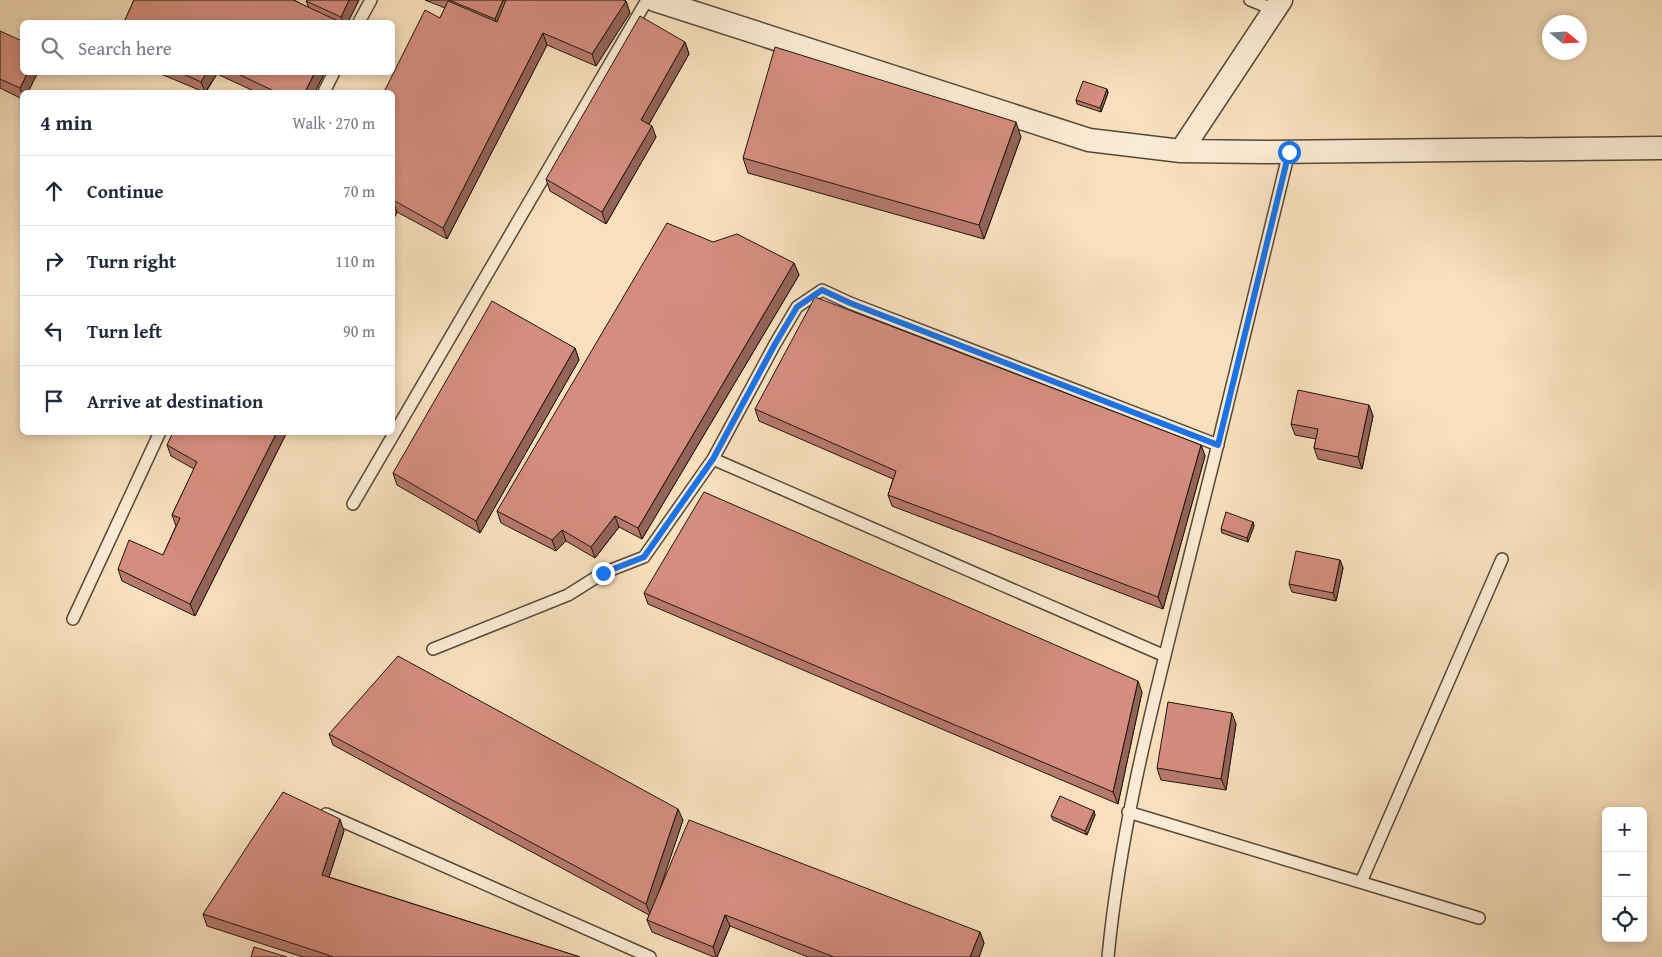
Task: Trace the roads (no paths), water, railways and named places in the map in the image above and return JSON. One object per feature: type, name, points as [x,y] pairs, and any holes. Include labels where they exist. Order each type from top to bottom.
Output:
[{"type":"street","points":[[655,0],[1089,140],[1181,151],[1289,152],[1662,148]]},
{"type":"street","points":[[1181,151],[1278,5]]},
{"type":"lane","points":[[360,20],[371,0]]},
{"type":"lane","points":[[395,431],[647,0]]},
{"type":"lane","points":[[1250,0],[1278,5]]},
{"type":"lane","points":[[325,90],[332,75]]},
{"type":"lane","points":[[1108,957],[1128,812],[1289,152]]},
{"type":"lane","points":[[433,649],[568,595],[603,573],[644,557],[713,459],[797,307],[822,290],[850,303],[1218,445]]},
{"type":"lane","points":[[73,618],[159,435]]},
{"type":"lane","points":[[352,504],[392,435]]},
{"type":"lane","points":[[713,459],[1165,656]]},
{"type":"lane","points":[[1361,882],[1502,559]]},
{"type":"lane","points":[[313,808],[650,957]]},
{"type":"lane","points":[[1128,812],[1479,918]]}]
